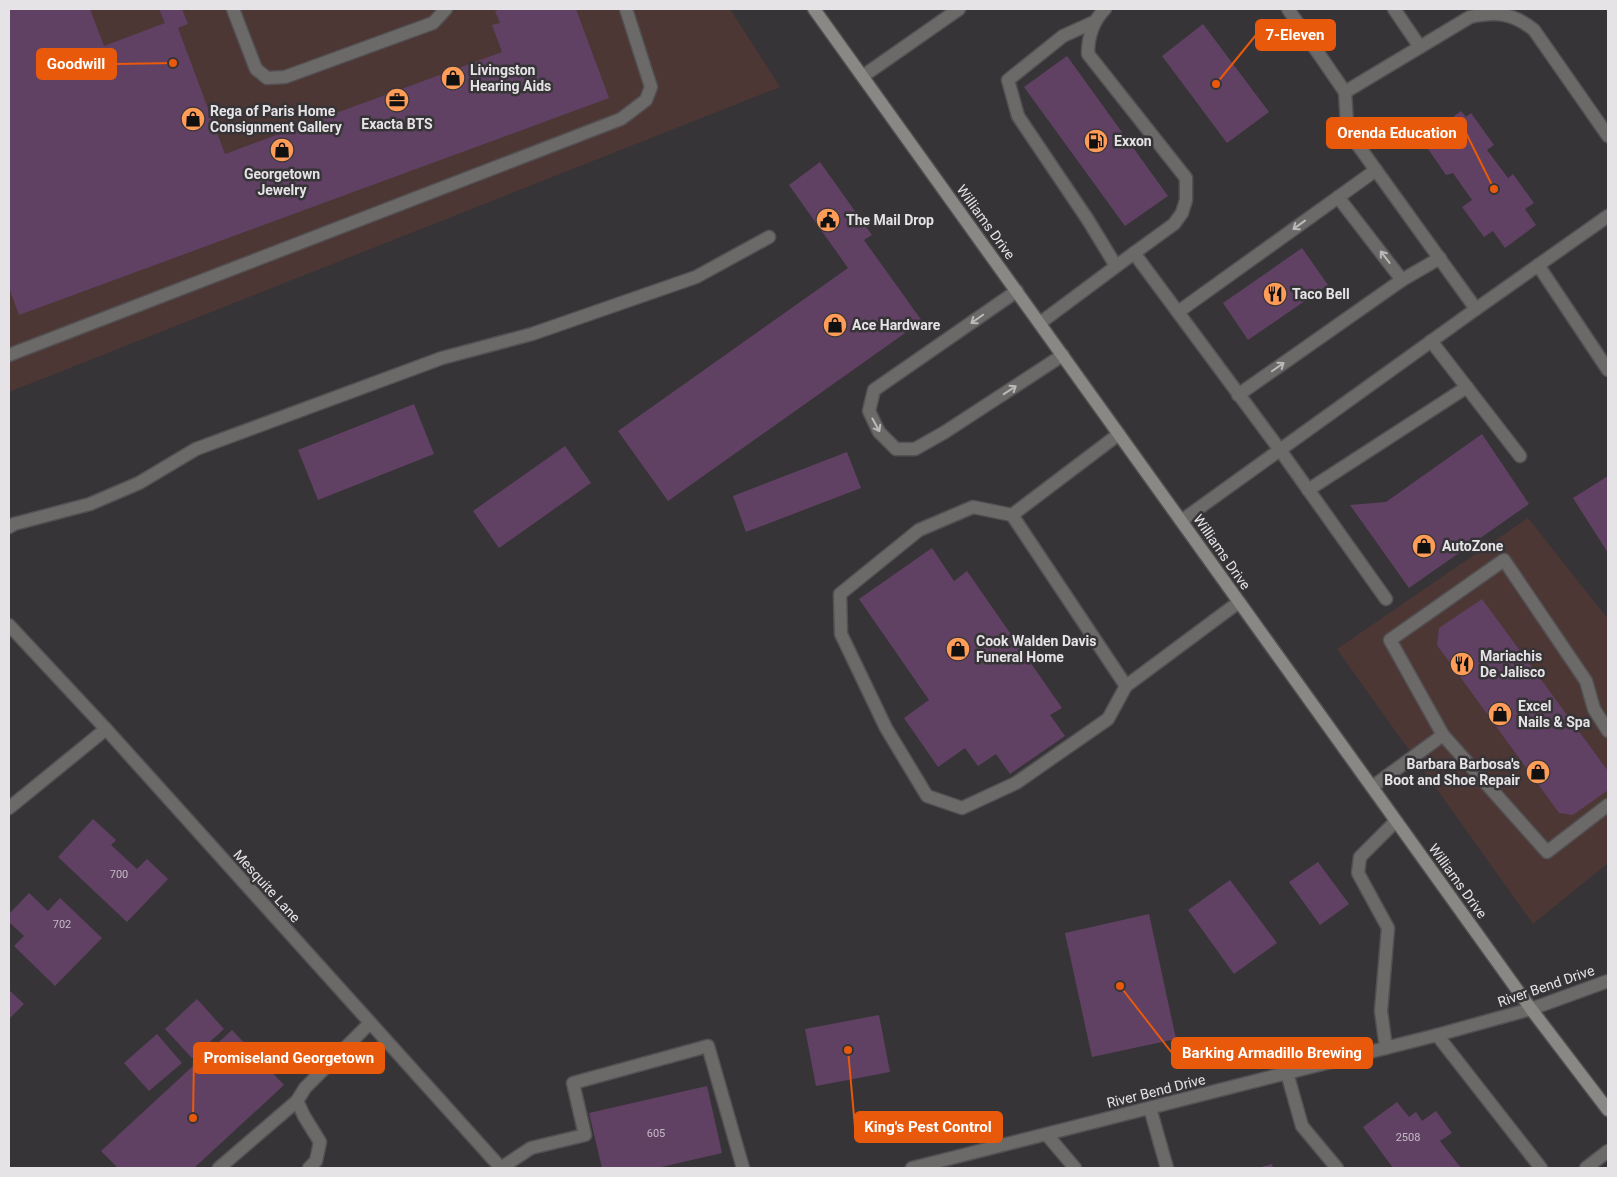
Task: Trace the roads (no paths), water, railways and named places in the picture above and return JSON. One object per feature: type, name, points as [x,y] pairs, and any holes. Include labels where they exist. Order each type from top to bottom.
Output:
[{"type":"main road","name":"Williams Drive","points":[[814,9],[1531,1010],[1608,1110]]},
{"type":"street","points":[[233,9],[256,69],[267,78],[286,77],[433,22],[446,9]]},
{"type":"street","points":[[9,355],[621,119],[646,100],[651,86],[626,9]]},
{"type":"street","points":[[863,76],[959,9]]},
{"type":"street","points":[[1106,9],[1094,22],[1063,36],[1008,80],[1018,116],[1088,220],[1116,266]]},
{"type":"street","points":[[1288,9],[1345,92],[1347,124],[1355,141],[1476,309]]},
{"type":"street","points":[[1394,9],[1420,47]]},
{"type":"street","points":[[1345,92],[1470,17],[1487,13],[1503,14],[1522,20],[1534,30],[1608,136]]},
{"type":"street","points":[[1040,324],[1174,224],[1182,213],[1186,200],[1186,178],[1088,54],[1088,45],[1094,22]]},
{"type":"street","points":[[1178,312],[1376,170]]},
{"type":"street","points":[[1338,197],[1402,280]]},
{"type":"street","points":[[1181,521],[1608,216]]},
{"type":"street","points":[[9,527],[14,524],[90,504],[139,483],[196,449],[442,358],[532,334],[696,277],[770,237]]},
{"type":"street","points":[[1134,253],[1280,450],[1386,599]]},
{"type":"street","points":[[1238,395],[1402,280],[1440,258]]},
{"type":"street","points":[[1538,266],[1608,370]]},
{"type":"street","points":[[1017,291],[874,390],[868,411],[879,432],[896,449],[916,449],[1063,355]]},
{"type":"street","points":[[1431,341],[1520,456]]},
{"type":"street","points":[[1308,490],[1467,387]]},
{"type":"street","points":[[1012,515],[1119,434]]},
{"type":"street","points":[[1126,686],[1012,515],[973,508],[919,530],[840,594],[841,634],[886,728],[927,796],[962,808],[1016,783],[1108,719],[1126,686],[1239,602]]},
{"type":"street","points":[[1608,731],[1594,710],[1586,681],[1504,560],[1390,640],[1443,735],[1548,852],[1608,805]]},
{"type":"street","name":"Mesquite Lane","points":[[9,626],[106,729],[501,1168]]},
{"type":"street","points":[[9,808],[106,729]]},
{"type":"street","points":[[1372,787],[1443,735]]},
{"type":"street","points":[[1386,1048],[1381,1011],[1388,928],[1358,873],[1360,857],[1396,821]]},
{"type":"street","name":"River Bend Drive","points":[[912,1168],[1531,1010],[1608,981]]},
{"type":"street","points":[[219,1168],[297,1100],[304,1088],[370,1023]]},
{"type":"street","points":[[1437,1035],[1541,1168]]},
{"type":"street","points":[[501,1168],[531,1148],[585,1135],[573,1083],[708,1046],[743,1168]]},
{"type":"street","points":[[1287,1073],[1302,1126],[1337,1168]]},
{"type":"street","points":[[297,1100],[304,1116],[320,1142],[316,1161],[309,1168]]},
{"type":"street","points":[[1150,1108],[1167,1168]]},
{"type":"street","points":[[1047,1135],[1075,1168]]},
{"type":"street","points":[[1586,1168],[1608,1151]]},
{"type":"place","name":"Goodwill","points":[[173,63]]},
{"type":"place","name":"Livingston Hearing Aids","points":[[453,78]]},
{"type":"place","name":"7-Eleven","points":[[1216,84]]},
{"type":"place","name":"Exacta BTS","points":[[397,100]]},
{"type":"place","name":"Rega of Paris Home Consignment Gallery","points":[[193,119]]},
{"type":"place","name":"Exxon","points":[[1096,141]]},
{"type":"place","name":"Georgetown Jewelry","points":[[282,150]]},
{"type":"place","name":"Orenda Education","points":[[1494,189]]},
{"type":"place","name":"The Mail Drop","points":[[828,220]]},
{"type":"place","name":"Taco Bell","points":[[1275,294]]},
{"type":"place","name":"Ace Hardware","points":[[835,325]]},
{"type":"place","name":"AutoZone","points":[[1424,546]]},
{"type":"place","name":"Cook Walden Davis Funeral Home","points":[[958,649]]},
{"type":"place","name":"Mariachis De Jalisco","points":[[1462,664]]},
{"type":"place","name":"Excel Nails & Spa","points":[[1500,714]]},
{"type":"place","name":"Barbara Barbosa's Boot and Shoe Repair","points":[[1538,772]]},
{"type":"place","name":"Barking Armadillo Brewing","points":[[1120,986]]},
{"type":"place","name":"King's Pest Control","points":[[848,1050]]},
{"type":"place","name":"Promiseland Georgetown","points":[[193,1118]]}]
